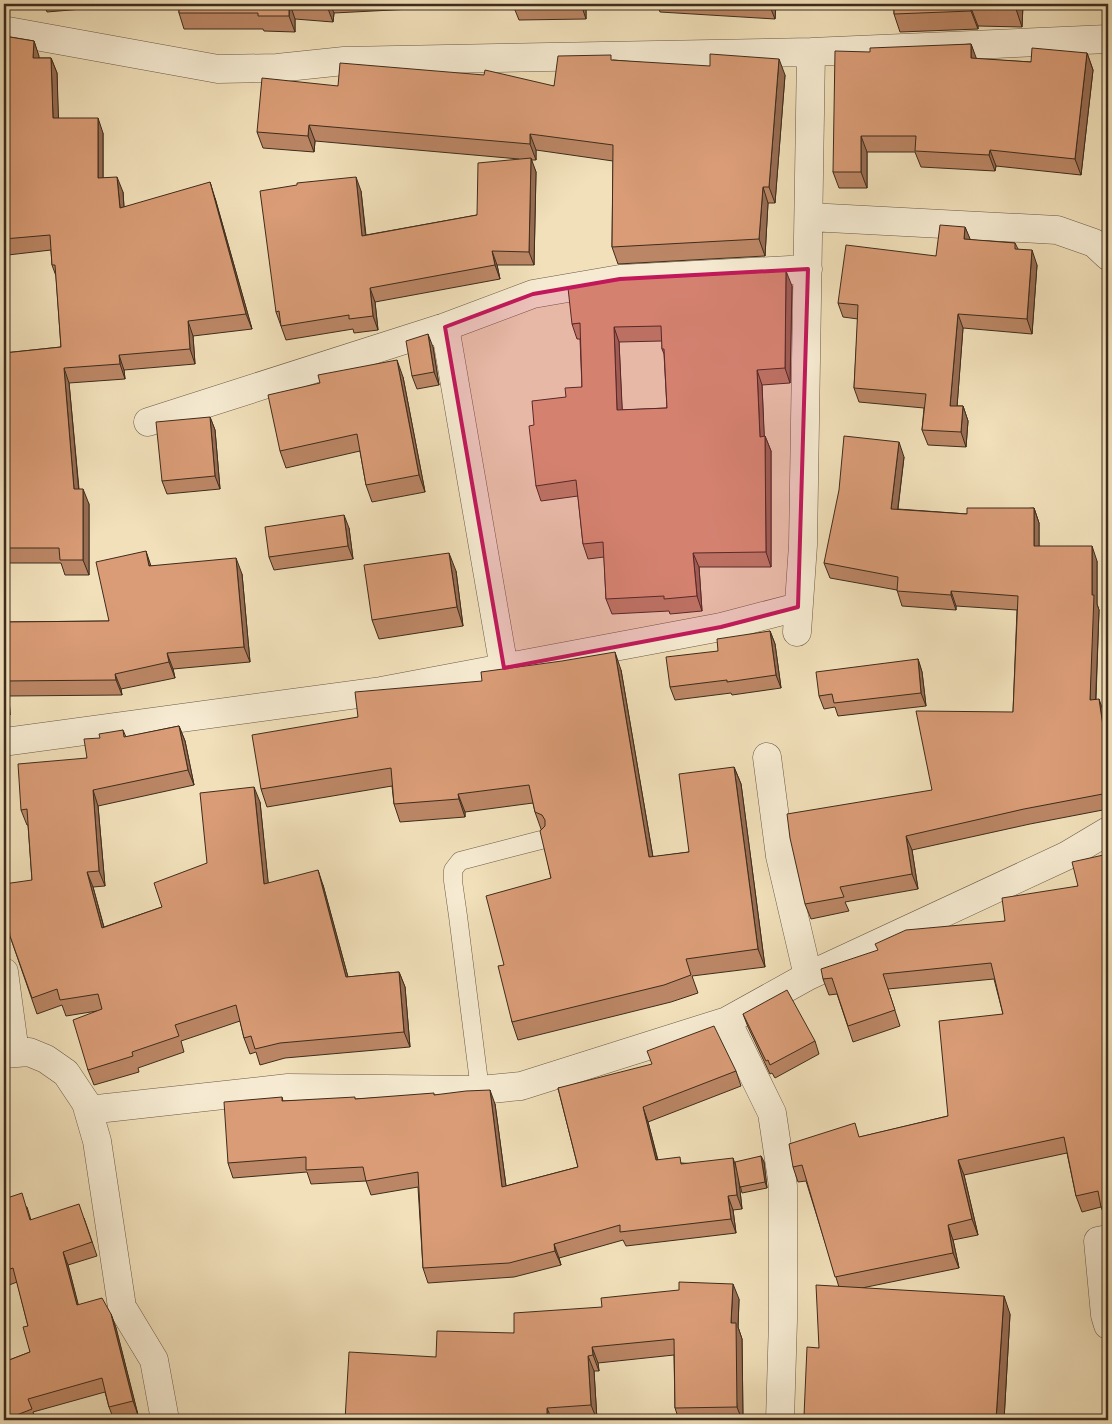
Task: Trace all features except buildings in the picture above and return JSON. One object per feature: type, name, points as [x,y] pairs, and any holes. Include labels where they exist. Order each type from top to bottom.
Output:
[{"type":"street","points":[[4,32],[8,31],[218,69],[277,68],[344,61],[811,52],[1108,39]]},
{"type":"street","points":[[4,742],[381,691],[721,627],[798,619],[803,545],[811,52]]},
{"type":"street","points":[[809,217],[1057,230],[1103,246]]},
{"type":"street","points":[[148,422],[444,327],[533,294],[620,279],[808,269]]},
{"type":"street","points":[[444,327],[504,668]]},
{"type":"street","points":[[767,756],[780,856],[808,976]]},
{"type":"street","points":[[88,1110],[288,1088],[480,1090],[520,1086],[727,1021],[808,976],[1066,856],[1108,831]]},
{"type":"street","points":[[4,972],[9,1054],[28,1052],[46,1059],[66,1074],[86,1103],[97,1141],[122,1307],[154,1360],[165,1420]]},
{"type":"street","points":[[727,1021],[772,1113],[783,1186],[780,1420]]},
{"type":"street","points":[[1108,1238],[1098,1241],[1105,1315],[1108,1325]]},
{"type":"lane","points":[[480,1090],[453,881],[454,870],[460,861],[541,840]]},
{"type":"highlighted area","points":[[808,269],[798,607],[721,627],[504,668],[445,327],[533,294],[620,279]]}]
